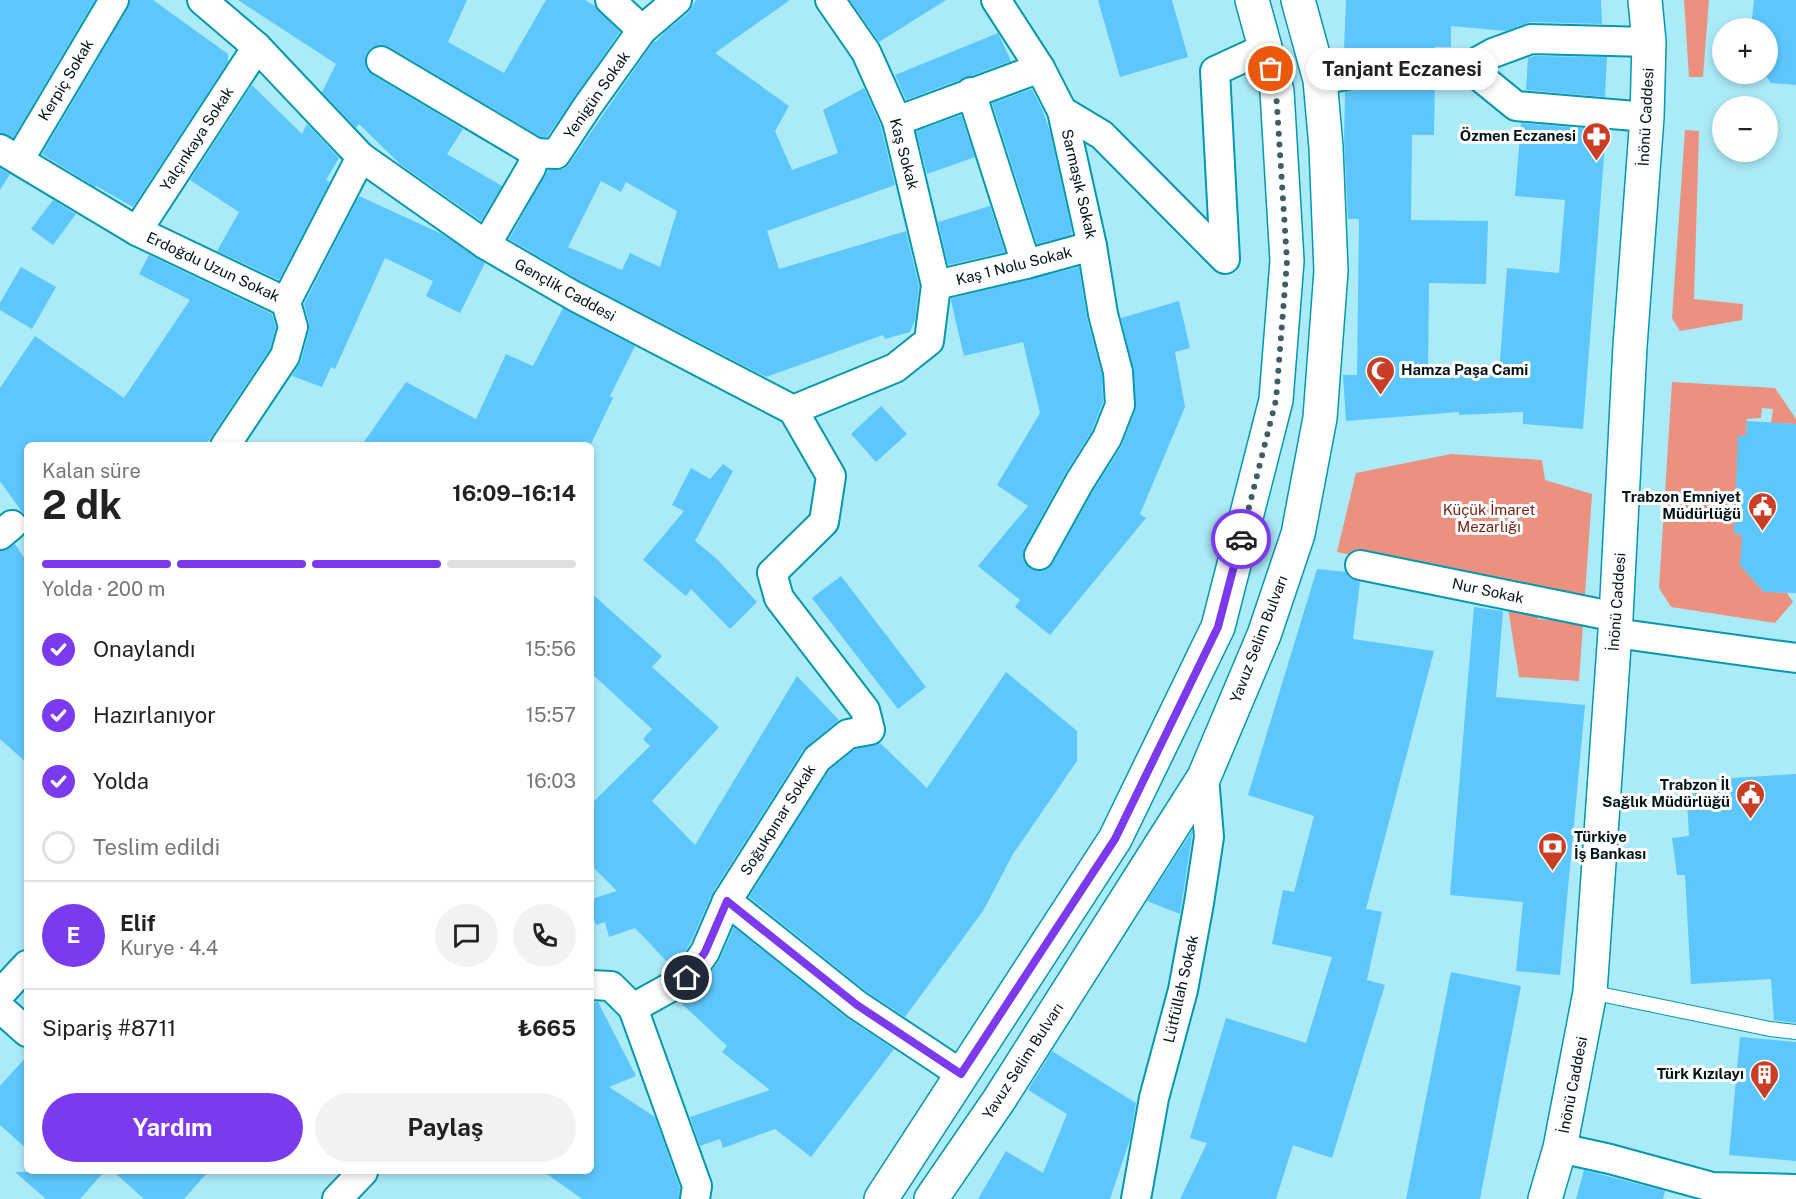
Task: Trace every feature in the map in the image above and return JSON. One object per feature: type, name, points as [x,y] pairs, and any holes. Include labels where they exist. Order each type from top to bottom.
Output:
[{"type":"main road","points":[[881,1199],[1115,839],[1218,627],[1276,400],[1287,261],[1276,91],[1252,0]]},
{"type":"main road","name":"İnönü Caddesi","points":[[1545,1199],[1560,1148],[1590,992],[1616,626],[1630,346],[1647,117],[1649,42],[1645,0]]},
{"type":"main road","name":"Yavuz Selim Bulvarı","points":[[931,1199],[999,1100],[1204,777],[1264,635],[1298,534],[1320,418],[1331,272],[1326,147],[1320,80],[1301,1]]},
{"type":"street","name":"Kerpiç Sokak","points":[[9,155],[114,0]]},
{"type":"street","name":"Gençlik Caddesi","points":[[203,0],[256,47],[361,158],[486,245],[574,296],[793,410]]},
{"type":"street","points":[[610,0],[642,30]]},
{"type":"street","name":"Yenigün Sokak","points":[[536,153],[556,154],[586,107],[642,30],[677,0]]},
{"type":"street","name":"Kaş Sokak","points":[[830,0],[866,52],[897,121],[936,285]]},
{"type":"street","points":[[996,0],[1040,68],[1062,111]]},
{"type":"street","points":[[1320,80],[1391,67],[1468,67],[1493,53],[1531,39],[1649,42]]},
{"type":"street","name":"Yalçınkaya Sokak","points":[[137,231],[256,47]]},
{"type":"street","name":"Sarmaşık Sokak","points":[[1062,111],[1102,135],[1225,259],[1215,71],[1265,48]]},
{"type":"street","points":[[381,61],[536,153],[531,168],[486,245]]},
{"type":"street","points":[[1468,67],[1516,106],[1647,117]]},
{"type":"street","points":[[897,121],[1040,68]]},
{"type":"street","points":[[971,92],[1026,264]]},
{"type":"street","name":"Sarmaşık Sokak","points":[[1039,555],[1107,438],[1120,405],[1118,372],[1103,314],[1092,246],[1062,111]]},
{"type":"street","name":"Erdoğdu Uzun Sokak","points":[[9,155],[137,231],[286,302],[361,158]]},
{"type":"street","name":"Kaş 1 Nolu Sokak","points":[[936,285],[1092,246]]},
{"type":"street","points":[[793,410],[895,368],[929,342],[936,285]]},
{"type":"street","points":[[228,442],[285,356],[293,327],[286,302]]},
{"type":"street","name":"Soğukpınar Sokak","points":[[633,1008],[687,978],[705,952],[727,901],[816,759],[848,734],[870,730],[865,710],[779,598],[772,573],[824,522],[831,476],[793,410]]},
{"type":"street","name":"Nur Sokak","points":[[1360,565],[1616,626],[1796,658]]},
{"type":"street","name":"Lütfüllah Sokak","points":[[1137,1199],[1154,1098],[1183,990],[1199,903],[1209,837],[1204,777]]},
{"type":"street","points":[[727,901],[857,1005],[961,1074]]},
{"type":"street","points":[[0,994],[24,967]]},
{"type":"street","points":[[594,985],[610,986],[633,1008],[697,1186],[695,1199]]},
{"type":"street","points":[[0,1008],[24,1029]]},
{"type":"street","points":[[1560,1148],[1712,1187],[1796,1190]]},
{"type":"street","points":[[337,1199],[361,1174]]},
{"type":"lane","points":[[1590,992],[1770,1029],[1796,1032]]},
{"type":"green space","points":[[1684,0],[1709,0],[1703,77],[1689,77]]},
{"type":"green space","points":[[1685,130],[1699,131],[1694,299],[1743,304],[1742,320],[1680,331],[1672,318]]},
{"type":"green space","points":[[1672,382],[1775,388],[1796,419],[1796,424],[1771,423],[1773,409],[1762,408],[1761,418],[1747,419],[1746,436],[1739,436],[1734,533],[1745,536],[1740,565],[1763,591],[1787,593],[1793,602],[1775,623],[1671,607],[1659,588]]},
{"type":"green space","name":"Küçük İmaret Mezarlığı","points":[[1451,454],[1542,460],[1545,480],[1592,494],[1579,681],[1519,677],[1507,602],[1536,608],[1538,619],[1573,621],[1484,582],[1337,552],[1356,473]]},
{"type":"building","points":[[0,0],[95,0],[13,138],[0,133]]},
{"type":"building","points":[[130,0],[153,0],[228,54],[228,62],[133,207],[95,187],[42,154],[128,8]]},
{"type":"building","points":[[238,0],[467,0],[448,42],[504,73],[546,0],[585,0],[595,6],[620,32],[547,137],[541,137],[389,47],[381,45],[372,47],[367,52],[365,61],[367,70],[373,75],[463,129],[447,154],[502,186],[481,221],[401,165],[359,124],[356,128],[322,92],[336,64]]},
{"type":"building","points":[[696,0],[790,0],[715,53],[789,106],[775,131],[792,170],[838,153],[823,110],[864,88],[881,126],[895,185],[767,231],[779,269],[906,231],[919,286],[915,320],[910,332],[885,339],[883,335],[766,377],[582,282],[509,239],[548,170],[563,169],[569,164],[654,41],[656,42],[688,13]],"holes":[[[601,181],[621,192],[626,182],[677,211],[660,267],[630,253],[622,270],[568,247]]]},
{"type":"building","points":[[850,0],[946,0],[879,42]]},
{"type":"building","points":[[1098,0],[1172,0],[1188,57],[1120,77]]},
{"type":"building","points":[[1346,0],[1601,0],[1602,24],[1531,22],[1506,31],[1451,26],[1451,47],[1435,47],[1435,51],[1388,51],[1345,59]]},
{"type":"building","points":[[1754,0],[1796,0],[1796,85],[1778,84],[1778,18],[1752,18]]},
{"type":"building","points":[[998,33],[1011,61],[906,100],[895,75]]},
{"type":"building","points":[[1534,56],[1607,57],[1605,97],[1526,90],[1528,58]]},
{"type":"building","points":[[1392,84],[1435,84],[1434,135],[1412,135],[1411,220],[1488,221],[1486,284],[1429,283],[1428,376],[1499,373],[1507,268],[1559,273],[1565,200],[1515,196],[1521,123],[1606,130],[1583,429],[1523,424],[1523,412],[1459,415],[1459,412],[1346,421],[1343,375],[1357,375],[1359,219],[1348,219],[1344,139],[1345,92]]},
{"type":"building","points":[[252,85],[302,134],[307,124],[339,158],[326,180],[330,182],[279,280],[217,251],[239,212],[190,180]]},
{"type":"building","points":[[1032,89],[1050,132],[1072,231],[1071,235],[1037,244],[992,103]]},
{"type":"building","points":[[961,115],[975,157],[927,174],[916,131]]},
{"type":"building","points":[[0,168],[10,174],[0,190]]},
{"type":"building","points":[[359,196],[442,234],[485,263],[460,313],[426,296],[433,281],[385,258],[335,369],[331,367],[322,387],[292,376],[301,361],[309,331],[304,304]]},
{"type":"building","points":[[53,200],[76,214],[53,245],[31,229]]},
{"type":"building","points":[[990,206],[1005,252],[948,265],[938,222]]},
{"type":"building","points":[[149,255],[272,314],[276,327],[270,349],[208,442],[24,442],[24,515],[0,481],[0,388],[35,336],[124,398],[190,300],[139,274]]},
{"type":"building","points":[[21,267],[56,287],[32,329],[0,310],[0,303]]},
{"type":"building","points":[[1079,267],[1087,318],[1102,375],[1103,402],[1092,431],[1066,472],[1025,547],[1023,556],[1025,563],[1031,569],[1040,571],[1048,569],[1053,563],[1094,489],[1121,447],[1135,411],[1134,371],[1121,318],[1179,301],[1190,348],[1175,352],[1185,407],[1140,514],[1146,518],[1050,635],[1015,607],[1020,600],[978,566],[1028,506],[997,485],[1040,413],[1023,342],[964,356],[951,298]]},
{"type":"building","points":[[563,308],[635,346],[610,396],[613,398],[592,442],[364,442],[406,382],[476,419],[506,354],[533,366]]},
{"type":"building","points":[[881,406],[907,434],[876,462],[851,434]]},
{"type":"building","points":[[1747,421],[1796,424],[1796,593],[1764,592],[1740,565],[1742,535],[1734,533],[1738,436],[1746,436]]},
{"type":"building","points":[[723,464],[733,471],[695,541],[717,559],[757,602],[730,629],[691,589],[686,596],[643,560],[684,511],[672,505],[691,468],[710,479]]},
{"type":"building","points":[[15,544],[24,558],[24,760],[0,739],[0,551]]},
{"type":"building","points":[[1317,569],[1346,572],[1350,578],[1360,582],[1353,639],[1434,651],[1366,909],[1382,912],[1367,980],[1385,985],[1332,1158],[1293,1145],[1276,1199],[1180,1199],[1207,1143],[1190,1138],[1226,1018],[1306,1043],[1332,957],[1272,944],[1283,890],[1294,892],[1314,816],[1248,795]]},
{"type":"building","points":[[841,576],[926,687],[898,709],[812,598]]},
{"type":"building","points":[[594,596],[662,656],[652,667],[719,727],[652,801],[695,845],[797,676],[839,720],[803,750],[713,892],[690,944],[676,965],[672,967],[635,928],[609,937],[605,922],[596,925],[594,919],[594,898],[617,891],[594,868],[594,801],[650,746],[643,739],[652,729],[594,676]]},
{"type":"building","points":[[1474,607],[1503,611],[1496,697],[1585,705],[1560,975],[1516,971],[1523,902],[1450,895]]},
{"type":"building","points":[[1006,672],[1077,731],[1077,761],[1013,854],[983,911],[905,1017],[867,992],[749,897],[829,770],[855,749],[880,743],[927,788]]},
{"type":"building","points":[[1796,774],[1796,1023],[1774,1020],[1771,979],[1691,984],[1685,875],[1677,875],[1672,838],[1689,836],[1686,781]]},
{"type":"building","points":[[1192,831],[1192,836],[1180,914],[1147,901]]},
{"type":"building","points":[[734,927],[847,1018],[894,1049],[811,1157],[775,1129],[723,1148],[720,1139],[700,1146],[690,1117],[770,1090],[722,1052],[727,1046],[679,1001],[701,987],[720,959]]},
{"type":"building","points":[[1451,972],[1521,986],[1480,1199],[1406,1199]]},
{"type":"building","points":[[594,1002],[598,1002],[636,1076],[609,1087],[655,1117],[680,1188],[679,1199],[582,1199],[547,1174],[594,1174]]},
{"type":"building","name":"Türk Kızılayı","points":[[1740,1037],[1796,1042],[1796,1161],[1729,1155]]},
{"type":"building","points":[[1052,1051],[1136,1103],[1130,1139],[1110,1199],[978,1199],[1006,1151],[1043,1173],[1067,1114],[1028,1090]]},
{"type":"building","points":[[24,1059],[24,1146],[0,1125],[0,1086]]},
{"type":"building","points":[[1584,1170],[1665,1191],[1663,1199],[1576,1199]]},
{"type":"building","points":[[15,1172],[102,1174],[80,1199],[46,1199]]},
{"type":"building","points":[[116,1174],[206,1174],[184,1199],[144,1199]]},
{"type":"way so far","points":[[1241,539],[1276,400],[1287,261],[1276,91],[1271,69]]},
{"type":"place","name":"Tanjant Eczanesi","points":[[1271,69]]},
{"type":"place","name":"Özmen Eczanesi","points":[[1597,162]]},
{"type":"place","name":"Hamza Paşa Cami","points":[[1380,396]]},
{"type":"place","name":"Trabzon Emniyet Müdürlüğü","points":[[1762,532]]},
{"type":"place","name":"Trabzon İl Sağlık Müdürlüğü","points":[[1751,820]]},
{"type":"place","name":"Türkiye İş Bankası","points":[[1553,872]]},
{"type":"place","name":"Türk Kızılayı","points":[[1765,1100]]},
{"type":"route","points":[[687,978],[705,952],[727,901],[857,1005],[961,1074],[1115,839],[1218,627],[1241,539]]}]
